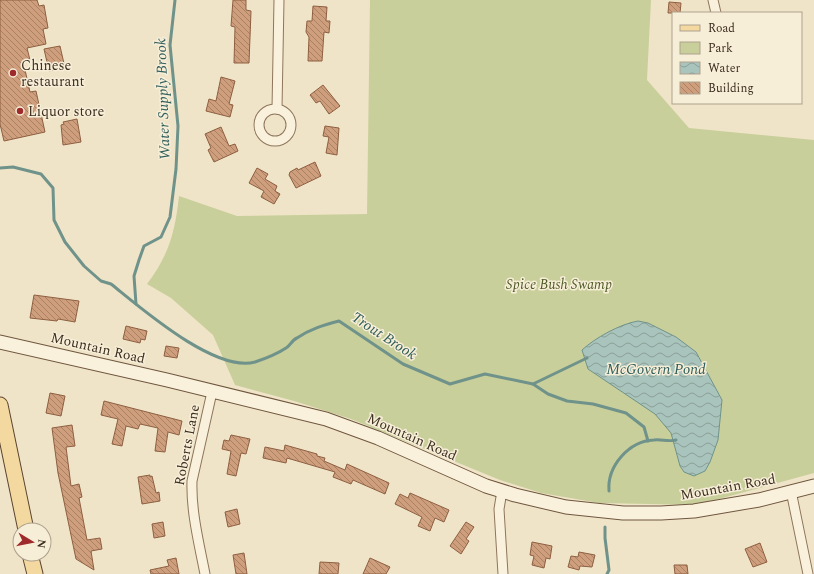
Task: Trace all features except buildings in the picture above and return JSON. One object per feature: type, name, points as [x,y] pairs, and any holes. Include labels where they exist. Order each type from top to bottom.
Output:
[{"type":"main road","name":"Mountain Road","points":[[0,342],[167,380],[350,426],[460,476],[502,491],[533,500],[589,510],[661,514],[722,507],[814,486]]},
{"type":"main road","points":[[0,405],[24,522]]},
{"type":"main road","points":[[32,562],[35,574]]},
{"type":"street","points":[[277,109],[279,0]]},
{"type":"street","points":[[713,0],[716,12]]},
{"type":"street","name":"Roberts Lane","points":[[205,574],[191,494],[192,481],[212,392]]},
{"type":"street","points":[[502,491],[499,509],[503,574]]},
{"type":"street","points":[[791,491],[808,574]]},
{"type":"green space","name":"Spice Bush Swamp","points":[[370,0],[651,0],[647,80],[689,128],[814,140],[814,473],[697,505],[599,503],[541,493],[500,480],[351,419],[294,401],[235,385],[213,335],[171,298],[147,284],[161,263],[170,243],[179,196],[237,216],[367,214]]},
{"type":"water","name":"McGovern Pond","points":[[638,321],[648,323],[676,337],[696,352],[722,400],[718,440],[710,462],[705,471],[694,476],[684,472],[680,466],[671,433],[655,414],[588,369],[582,350],[608,332],[623,325]]},
{"type":"waterway","name":"Water Supply Brook","points":[[136,304],[134,276],[144,246],[161,237],[170,217],[176,169],[178,126],[170,45],[175,0]]},
{"type":"waterway","name":"Trout Brook","points":[[0,168],[13,167],[41,174],[53,188],[54,220],[65,242],[84,266],[101,281],[111,284],[179,336],[220,358],[239,363],[255,362],[282,350],[295,339],[307,332],[339,321],[403,364],[450,384],[485,374],[533,384],[587,358]]},
{"type":"waterway","points":[[533,384],[548,394],[567,401],[593,404],[626,413],[644,427],[648,441]]},
{"type":"waterway","name":"Trout Brook","points":[[609,491],[609,482],[616,464],[621,456],[628,450],[645,441],[676,440]]},
{"type":"waterway","name":"Trout Brook","points":[[605,527],[609,570],[607,574]]},
{"type":"place","name":"Chinese restaurant","points":[[13,73]]},
{"type":"place","name":"Liquor store","points":[[20,111]]}]
